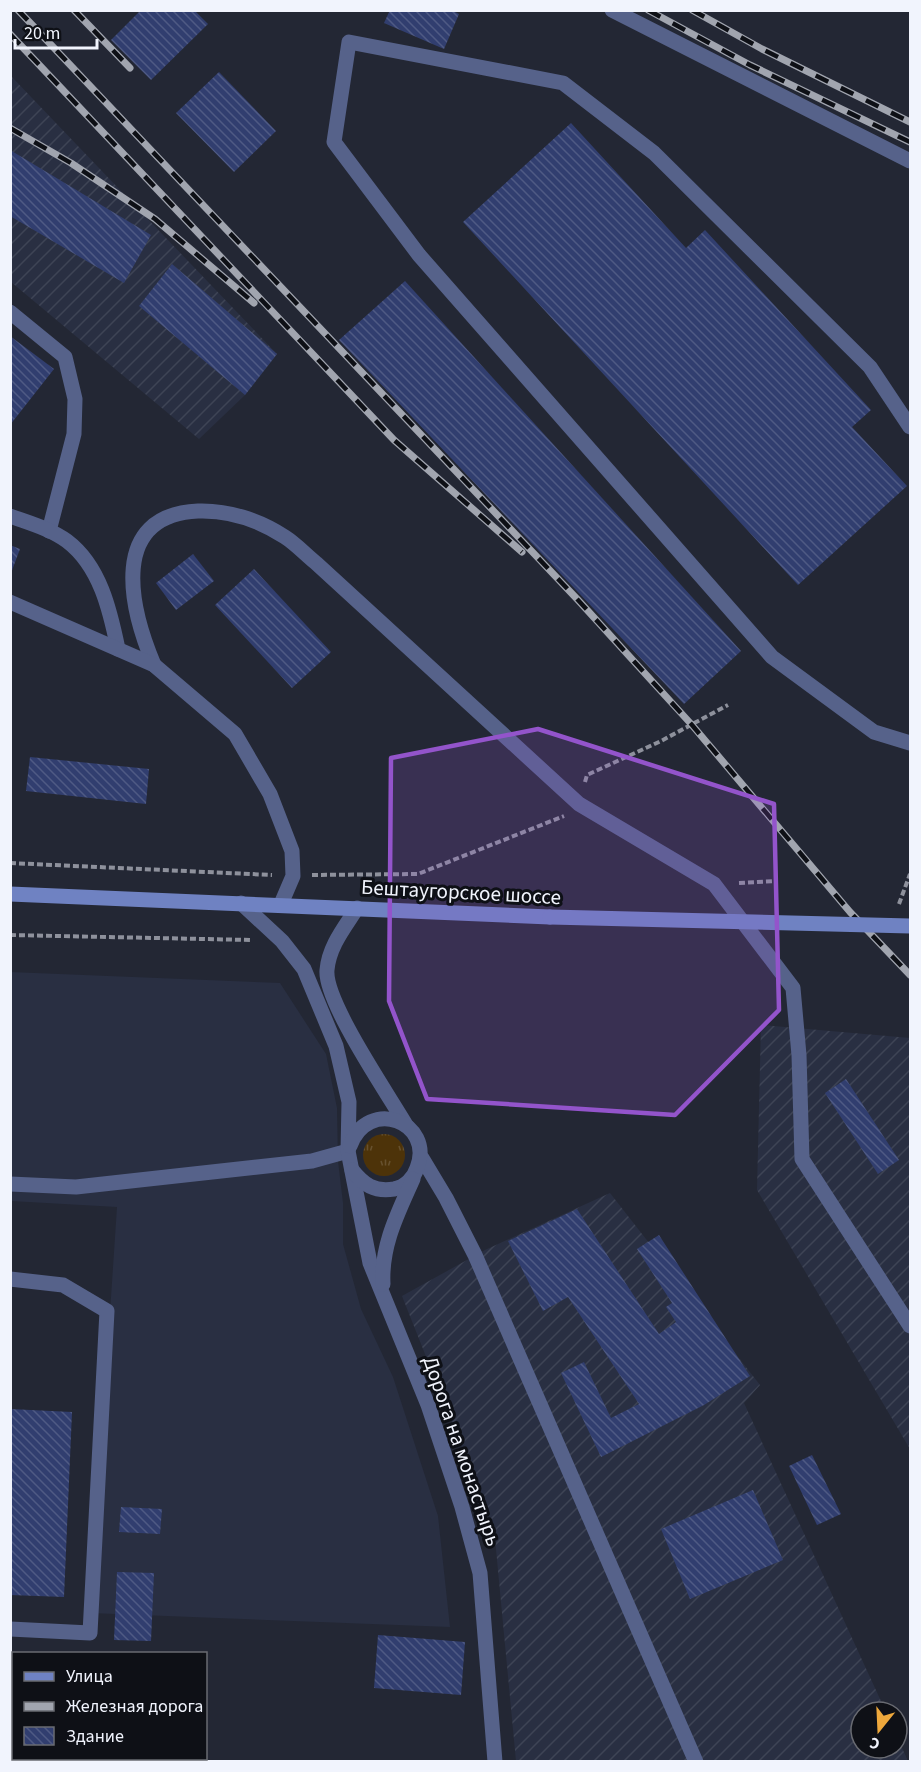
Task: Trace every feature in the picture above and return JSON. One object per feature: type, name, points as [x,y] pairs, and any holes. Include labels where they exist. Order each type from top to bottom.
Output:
[{"type":"main road","name":"Бештаугорское шоссе","points":[[10,894],[550,917],[910,926]]},
{"type":"street","points":[[612,10],[910,161]]},
{"type":"street","points":[[910,427],[870,367],[654,153],[563,83],[349,42],[334,142],[419,255],[772,657],[874,732],[910,743]]},
{"type":"street","points":[[10,312],[65,357],[75,399],[74,434],[49,531]]},
{"type":"street","points":[[154,665],[141,635],[132,596],[132,572],[138,549],[147,531],[161,519],[187,512],[215,510],[244,517],[285,537],[316,563],[583,806],[714,884],[793,988],[802,1159],[910,1326]]},
{"type":"street","points":[[10,516],[66,540],[84,557],[108,601],[118,649]]},
{"type":"street","points":[[10,602],[154,665],[235,734],[270,794],[292,852],[293,876],[281,904]]},
{"type":"street","points":[[241,903],[282,941],[304,969],[336,1046],[349,1102],[348,1151],[352,1170],[364,1184],[382,1191],[400,1188],[415,1176]]},
{"type":"street","points":[[357,908],[334,944],[326,971],[334,1002],[406,1125],[418,1139],[422,1158],[446,1198],[475,1255],[696,1761]]},
{"type":"street","points":[[348,1151],[355,1133],[369,1121],[388,1118],[406,1125]]},
{"type":"street","points":[[10,1184],[76,1188],[312,1161],[348,1151]]},
{"type":"street","points":[[384,1302],[382,1263],[391,1229],[422,1158]]},
{"type":"street","name":"Дорога на монастырь","points":[[352,1170],[370,1263],[428,1405],[462,1507],[480,1573],[495,1761]]},
{"type":"street","points":[[10,1278],[63,1285],[107,1311],[90,1633],[10,1629]]},
{"type":"path","points":[[10,863],[293,876],[418,874],[583,806],[587,775],[661,741],[728,705]]},
{"type":"path","points":[[714,884],[777,881]]},
{"type":"path","points":[[10,935],[282,941]]},
{"type":"highlighted area","points":[[538,729],[774,804],[779,1010],[675,1115],[427,1099],[389,1001],[391,758]]},
{"type":"shaded area","points":[[10,75],[277,354],[245,395],[199,439],[11,282]]},
{"type":"shaded area","points":[[10,972],[280,983],[326,1054],[337,1108],[338,1161],[343,1203],[343,1244],[361,1309],[393,1377],[438,1516],[450,1627],[90,1613],[117,1207],[11,1201]]},
{"type":"shaded area","points":[[761,1025],[910,1038],[910,1449],[757,1190]]},
{"type":"shaded area","points":[[610,1193],[760,1385],[744,1403],[880,1700],[849,1700],[849,1760],[908,1761],[516,1761],[494,1528],[402,1296],[485,1250]]},
{"type":"green space","points":[[384,1134],[399,1140],[405,1155],[399,1170],[384,1176],[369,1170],[363,1155],[369,1140]]},
{"type":"building","points":[[141,10],[194,10],[208,24],[151,80],[111,40]]},
{"type":"building","points":[[390,10],[451,10],[459,14],[444,49],[384,23]]},
{"type":"building","points":[[219,72],[276,131],[234,172],[176,113]]},
{"type":"building","points":[[571,123],[686,248],[705,230],[871,410],[852,427],[907,486],[798,585],[463,222]]},
{"type":"building","points":[[10,150],[151,235],[124,283],[10,216]]},
{"type":"building","points":[[172,264],[277,354],[245,395],[139,306]]},
{"type":"building","points":[[405,281],[741,651],[684,704],[339,340]]},
{"type":"building","points":[[10,336],[54,369],[10,425]]},
{"type":"building","points":[[10,545],[20,549],[11,573],[10,573]]},
{"type":"building","points":[[193,554],[214,581],[176,610],[156,583]]},
{"type":"building","points":[[254,569],[331,652],[292,688],[215,605]]},
{"type":"building","points":[[30,757],[149,769],[146,804],[26,791]]},
{"type":"building","points":[[846,1079],[899,1160],[878,1174],[825,1093]]},
{"type":"building","points":[[577,1209],[659,1334],[676,1322],[666,1307],[672,1303],[637,1249],[659,1235],[750,1376],[704,1405],[601,1457],[561,1373],[584,1362],[611,1418],[639,1404],[568,1297],[543,1311],[508,1241]]},
{"type":"building","points":[[10,1409],[72,1412],[64,1597],[10,1595]]},
{"type":"building","points":[[812,1455],[841,1514],[817,1525],[789,1466]]},
{"type":"building","points":[[753,1490],[783,1560],[690,1599],[661,1529]]},
{"type":"building","points":[[121,1507],[162,1509],[160,1534],[119,1532]]},
{"type":"building","points":[[117,1572],[154,1573],[151,1641],[114,1640]]},
{"type":"building","points":[[378,1635],[465,1642],[461,1695],[374,1688]]},
{"type":"building","points":[[10,1747],[12,1747],[12,1760],[72,1760],[72,1762],[10,1762]]},
{"type":"railway","points":[[18,10],[578,600],[692,725],[850,912],[910,975]]},
{"type":"railway","points":[[74,10],[130,68]]},
{"type":"railway","points":[[648,10],[750,65],[910,142]]},
{"type":"railway","points":[[692,10],[762,49],[910,122]]},
{"type":"railway","points":[[10,34],[394,440],[522,552]]},
{"type":"railway","points":[[10,128],[71,163],[155,219],[254,303]]}]
